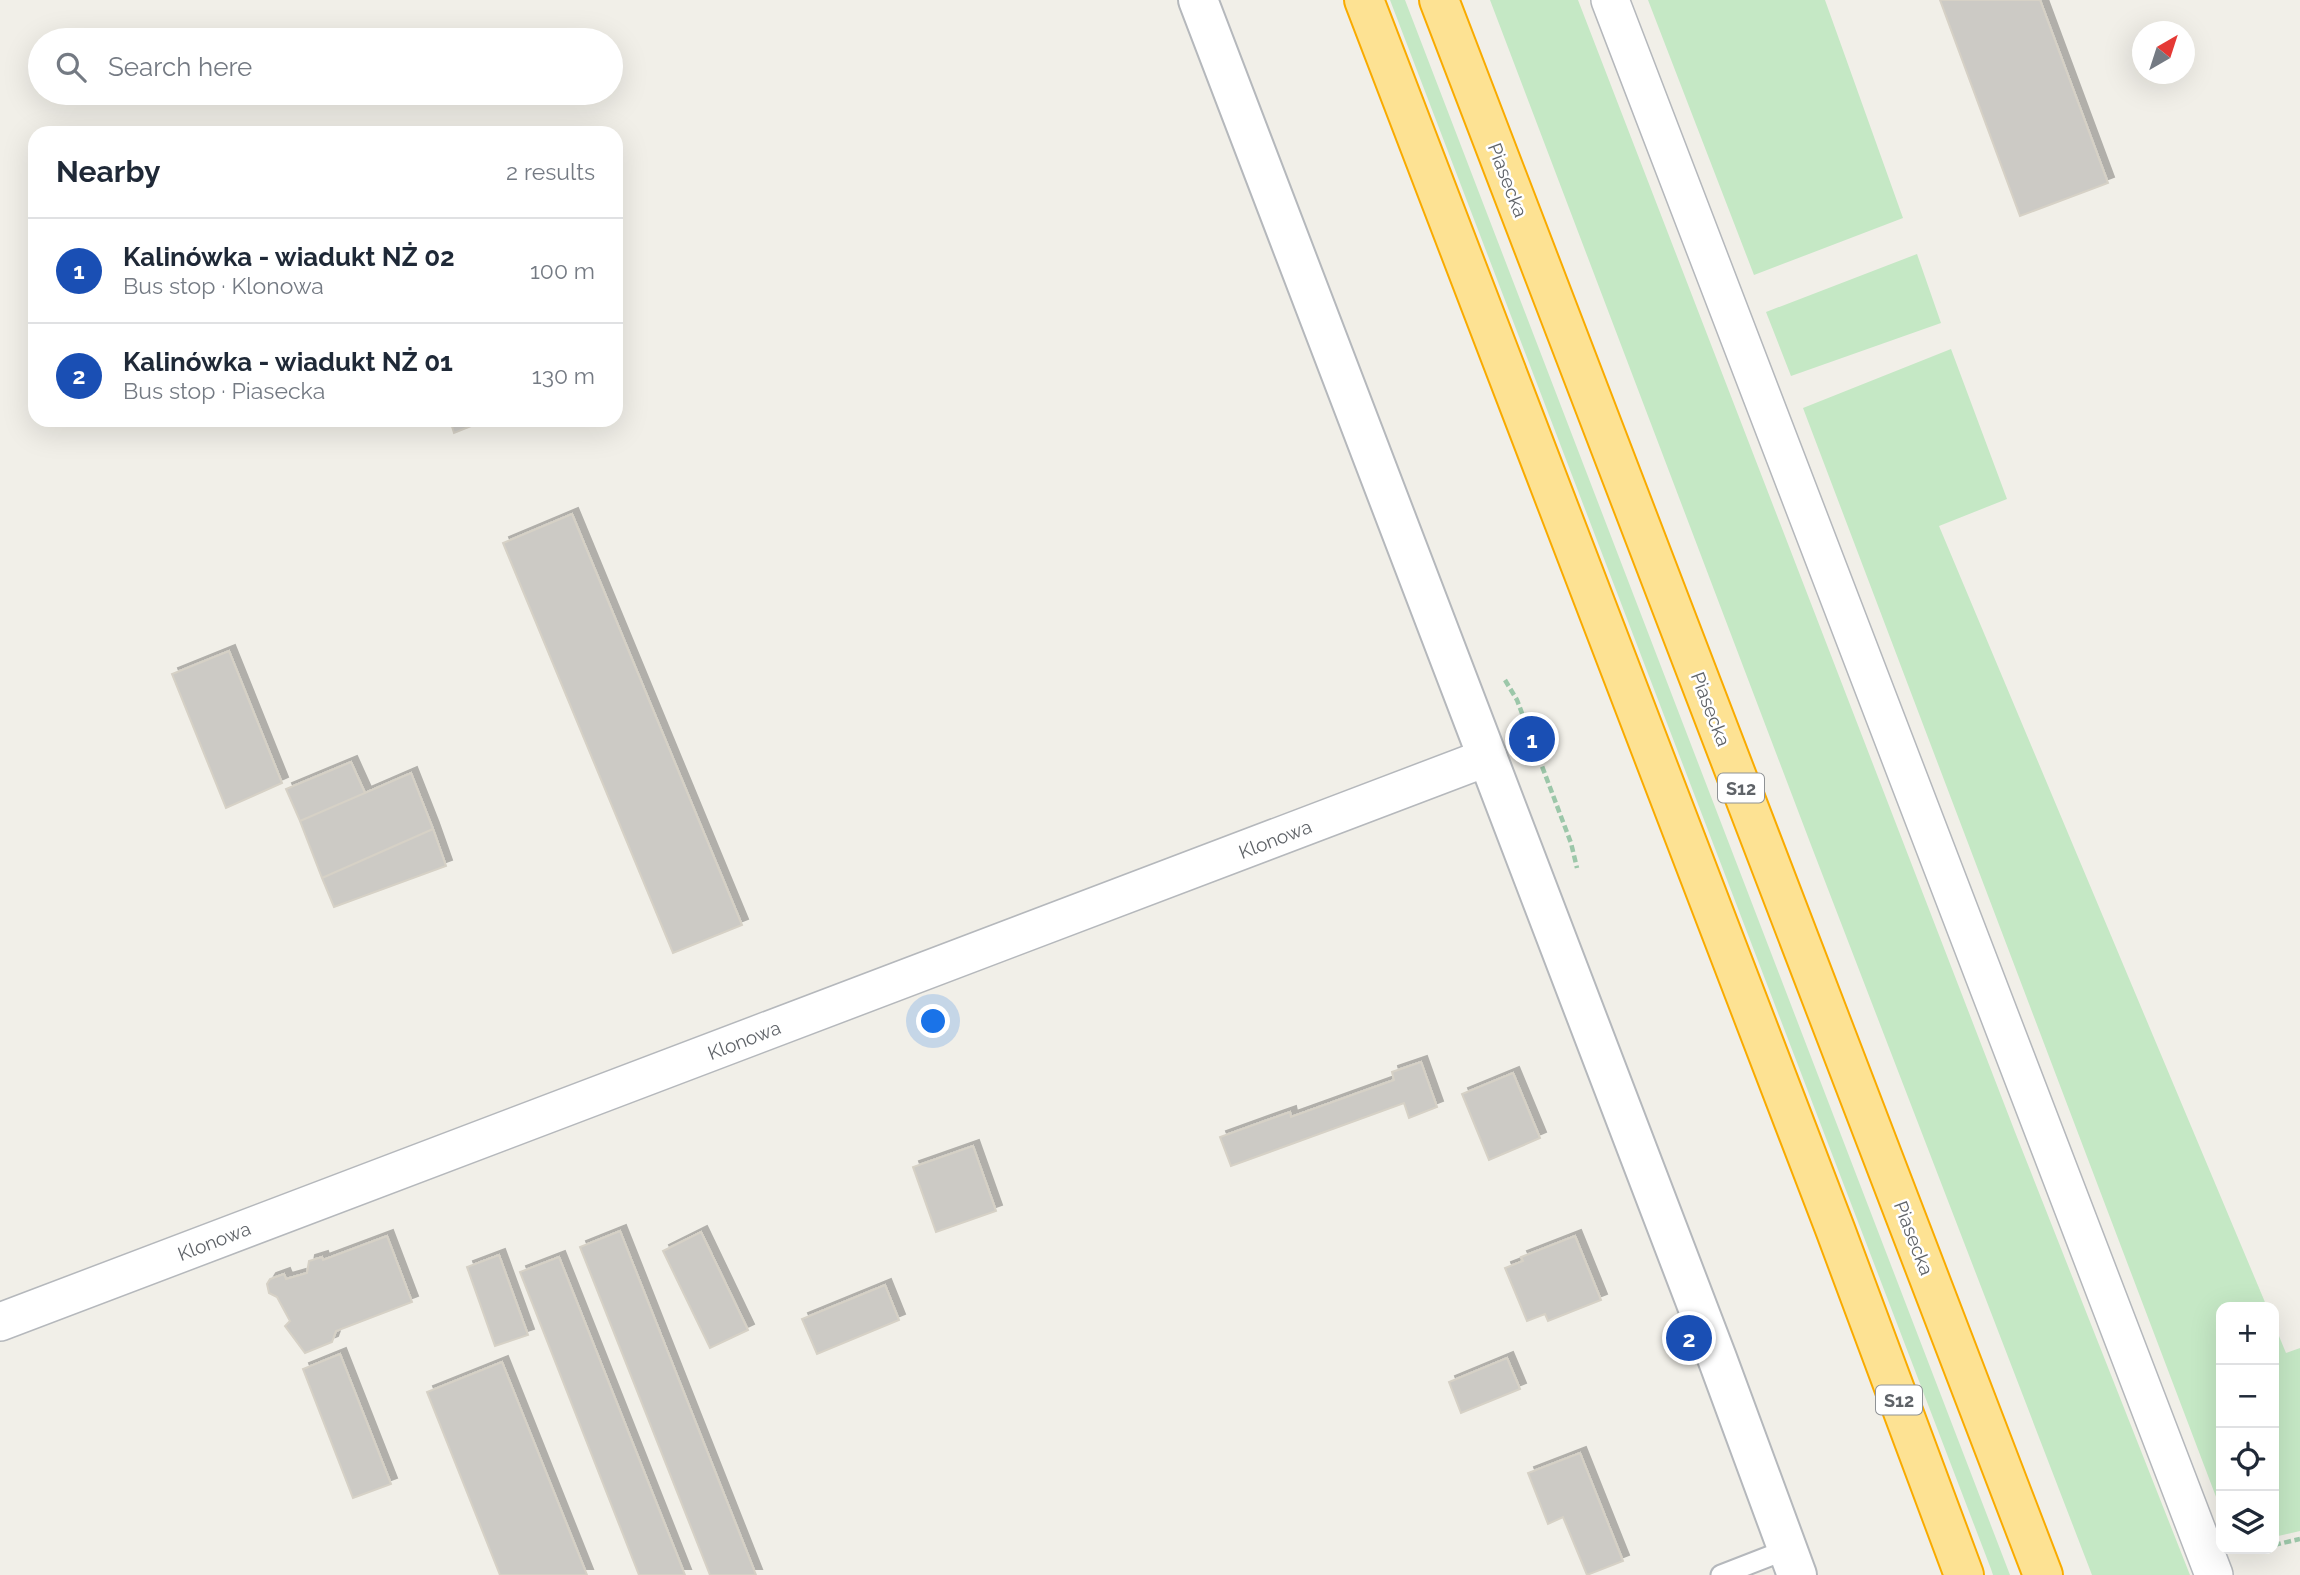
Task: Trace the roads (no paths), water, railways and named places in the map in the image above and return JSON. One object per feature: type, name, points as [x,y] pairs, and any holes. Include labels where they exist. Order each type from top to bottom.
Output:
[{"type":"highway","name":"S12","points":[[1364,0],[1835,1229],[1963,1574]]},
{"type":"highway","name":"Piasecka","points":[[1439,0],[2043,1575]]},
{"type":"street","points":[[1198,0],[1793,1562]]},
{"type":"street","points":[[1610,0],[2214,1575]]},
{"type":"street","name":"Klonowa","points":[[0,1322],[1488,757]]},
{"type":"lane","points":[[1721,1575],[1793,1562]]},
{"type":"place","name":"Kalinówka - wiadukt NŻ 02","points":[[1532,739]]},
{"type":"place","name":"Kalinówka - wiadukt NŻ 01","points":[[1689,1338]]}]
